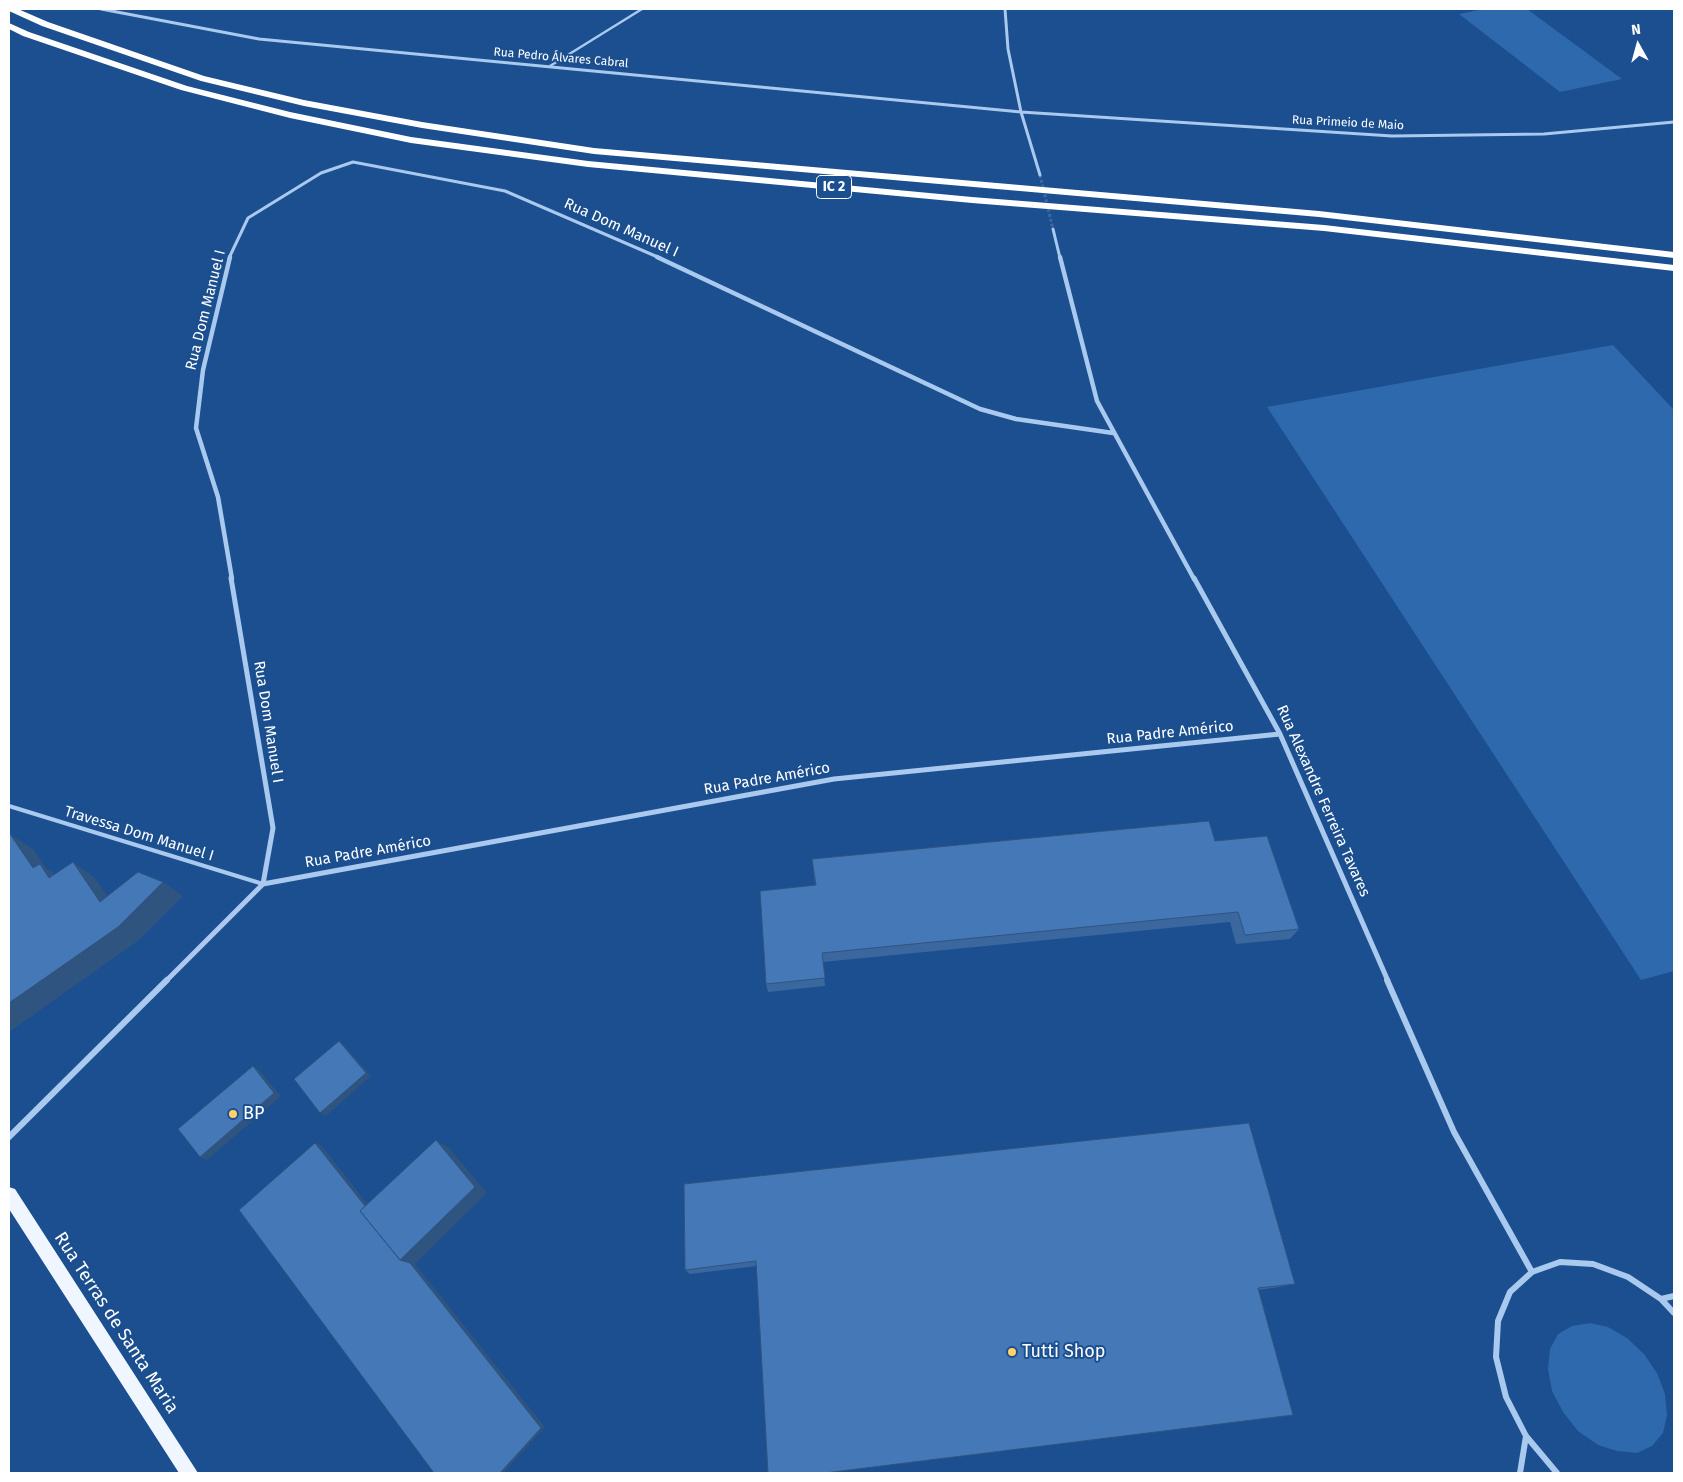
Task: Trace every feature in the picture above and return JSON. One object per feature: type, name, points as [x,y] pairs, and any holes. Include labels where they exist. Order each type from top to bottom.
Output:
[{"type":"highway","name":"IC 2","points":[[11,9],[63,30],[201,78],[304,103],[422,126],[585,150],[1319,214],[1674,255]]},
{"type":"highway","name":"IC 2","points":[[9,26],[26,34],[184,88],[290,115],[411,140],[597,165],[972,200],[1324,228],[1674,268]]},
{"type":"main road","name":"Rua Terras de Santa Maria","points":[[9,1195],[189,1473]]},
{"type":"street","name":"Rua Pedro Álvares Cabral","points":[[101,9],[259,39],[1021,112]]},
{"type":"street","points":[[1005,9],[1008,48],[1021,112],[1040,175]]},
{"type":"street","name":"Rua Primeio de Maio","points":[[1021,112],[1392,136],[1544,134],[1674,122]]},
{"type":"street","name":"Rua Dom Manuel I","points":[[263,884],[273,828],[218,497],[196,428],[203,370],[230,258],[248,218],[321,173],[353,162],[407,171],[505,192],[645,252],[980,409],[1016,418],[1113,433]]},
{"type":"street","name":"Rua Alexandre Ferreira Tavares","points":[[1052,229],[1097,400],[1113,433],[1280,734],[1454,1132],[1532,1272]]},
{"type":"street","name":"Rua Padre Américo","points":[[263,884],[834,780],[1280,734]]},
{"type":"street","points":[[9,1137],[263,884]]},
{"type":"street","points":[[1557,1473],[1526,1436],[1506,1397],[1496,1357],[1498,1321],[1510,1292],[1532,1272],[1560,1262],[1593,1264],[1628,1276],[1661,1299],[1674,1313]]},
{"type":"street","points":[[1661,1299],[1674,1296]]},
{"type":"street","points":[[1520,1473],[1526,1436]]},
{"type":"lane","points":[[550,66],[642,9]]},
{"type":"lane","name":"Travessa Dom Manuel I","points":[[9,806],[263,884]]},
{"type":"shaded area","points":[[1484,9],[1527,9],[1622,79],[1560,92],[1459,14]]},
{"type":"shaded area","points":[[1613,345],[1674,410],[1674,971],[1641,980],[1267,407]]},
{"type":"shaded area","points":[[1590,1323],[1608,1327],[1627,1338],[1644,1354],[1657,1373],[1665,1394],[1667,1415],[1663,1433],[1652,1446],[1637,1453],[1617,1451],[1598,1445],[1578,1431],[1563,1412],[1552,1391],[1548,1369],[1550,1349],[1558,1334],[1572,1326]]},
{"type":"building","points":[[1209,821],[1215,841],[1267,836],[1299,929],[1245,935],[1238,912],[822,953],[825,978],[766,984],[760,891],[816,885],[812,859]]},
{"type":"building","points":[[9,833],[33,868],[40,864],[49,878],[73,862],[100,902],[138,872],[163,882],[118,927],[9,1003]]},
{"type":"building","points":[[339,1041],[366,1073],[320,1113],[294,1079]]},
{"type":"building","name":"BP","points":[[253,1066],[274,1093],[200,1157],[178,1129]]},
{"type":"building","name":"Tutti Shop","points":[[1249,1123],[1295,1284],[1258,1288],[1293,1415],[825,1473],[768,1473],[756,1261],[685,1270],[684,1184]]},
{"type":"building","points":[[436,1140],[475,1187],[400,1260],[360,1211]]},
{"type":"building","points":[[315,1143],[365,1206],[360,1211],[400,1260],[410,1263],[541,1428],[500,1473],[434,1473],[239,1210]]},
{"type":"tunnel","points":[[1040,175],[1053,229]]},
{"type":"place","name":"BP","points":[[233,1114]]},
{"type":"place","name":"Tutti Shop","points":[[1012,1352]]}]
